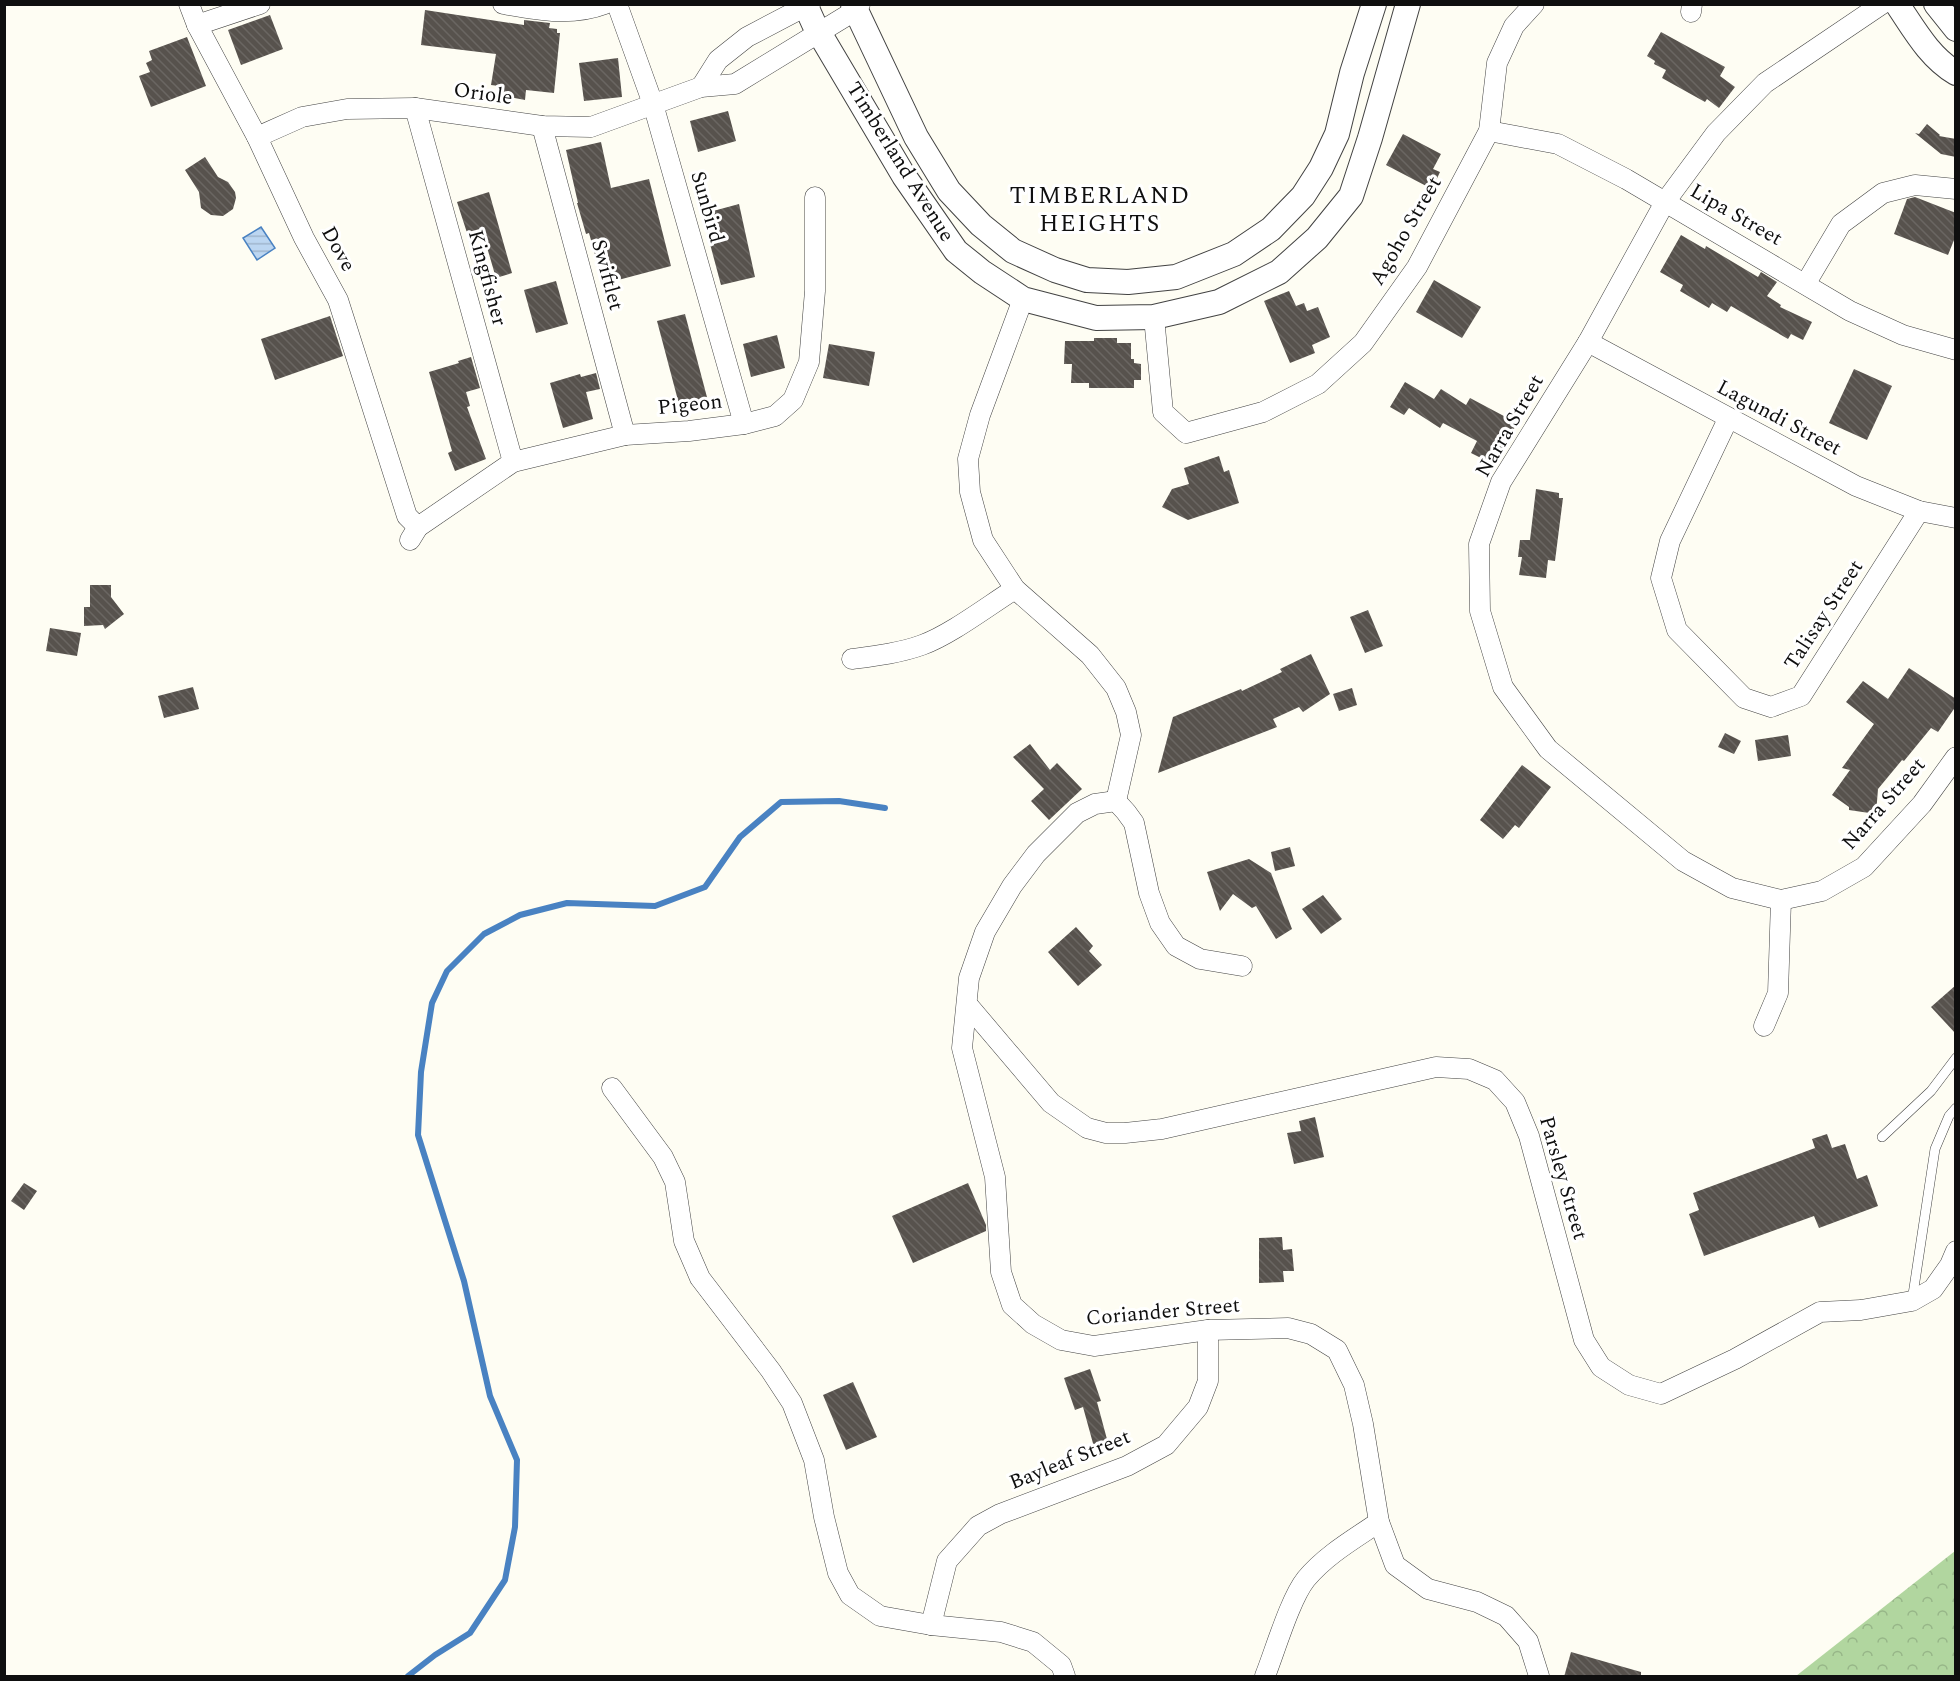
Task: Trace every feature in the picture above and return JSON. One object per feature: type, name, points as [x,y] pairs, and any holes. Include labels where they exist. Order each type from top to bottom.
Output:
[{"type":"street","name":"Dove","points":[[189,4],[197,25],[257,136],[304,238],[338,300],[414,534]]},
{"type":"street","points":[[197,25],[260,4]]},
{"type":"street","points":[[502,4],[558,13],[590,10],[605,4]]},
{"type":"street","name":"Sunbird","points":[[616,4],[653,104],[744,424]]},
{"type":"street","name":"Timberland Avenue","points":[[856,6],[916,137],[949,191],[981,225],[1013,251],[1055,270],[1087,280],[1128,282],[1176,277],[1234,254],[1271,229],[1303,195],[1321,168],[1337,134],[1352,73],[1374,4]]},
{"type":"street","name":"Timberland Avenue","points":[[807,5],[904,176],[956,251],[982,272],[1023,299],[1095,318],[1154,317],[1219,302],[1279,272],[1317,238],[1351,196],[1408,4]]},
{"type":"street","name":"Agoho Street","points":[[1154,317],[1163,412],[1186,434],[1263,412],[1318,384],[1364,343],[1418,267],[1489,131],[1497,63],[1514,26],[1534,4]]},
{"type":"street","name":"Narra Street","points":[[1882,4],[1765,83],[1716,133],[1665,202],[1588,342],[1501,482],[1479,544],[1480,610],[1503,687],[1548,749],[1683,861],[1732,888],[1781,900],[1822,891],[1864,867],[1922,804],[1956,757]]},
{"type":"street","points":[[1897,4],[1926,48],[1947,68],[1956,73]]},
{"type":"street","points":[[1936,4],[1956,29]]},
{"type":"street","points":[[701,87],[718,60],[747,37],[807,5]]},
{"type":"street","name":"Oriole","points":[[257,136],[302,117],[347,109],[415,108],[542,126],[591,127],[701,87],[735,84],[856,6]]},
{"type":"street","points":[[1352,73],[1385,85]]},
{"type":"street","name":"Kingfisher","points":[[415,108],[513,462]]},
{"type":"street","name":"Swiftlet","points":[[542,126],[625,435]]},
{"type":"street","name":"Lipa Street","points":[[1489,131],[1558,144],[1665,202],[1850,311],[1903,335],[1956,350]]},
{"type":"street","points":[[1806,283],[1841,224],[1883,193],[1916,185],[1956,189]]},
{"type":"street","name":"Pigeon","points":[[414,534],[513,462],[625,435],[689,431],[744,424],[775,416],[793,400],[809,362],[815,291],[813,231],[815,197]]},
{"type":"street","points":[[1023,299],[980,415],[968,459],[970,492],[982,540],[1015,589],[1090,655],[1116,688],[1126,712],[1131,735],[1116,801],[1134,823],[1149,893],[1160,923],[1176,946],[1200,959],[1242,966]]},
{"type":"street","name":"Lagundi Street","points":[[1588,342],[1856,486],[1919,511],[1956,518]]},
{"type":"street","name":"Talisay Street","points":[[1728,419],[1670,541],[1661,578],[1677,630],[1744,698],[1771,707],[1801,696],[1919,511]]},
{"type":"street","points":[[852,659],[922,645],[1015,589]]},
{"type":"street","name":"Coriander Street","points":[[1116,801],[1095,804],[1077,813],[1036,854],[1012,886],[985,932],[969,978],[962,1048],[995,1177],[1001,1272],[1012,1305],[1033,1324],[1061,1340],[1094,1346],[1208,1330],[1288,1328],[1311,1334],[1337,1350],[1354,1385],[1363,1424],[1379,1522],[1395,1565],[1428,1589],[1477,1602],[1506,1616],[1528,1641],[1539,1677]]},
{"type":"street","points":[[1764,1026],[1778,993],[1781,900]]},
{"type":"street","name":"Parsley Street","points":[[967,1004],[1051,1103],[1087,1128],[1106,1133],[1162,1129],[1436,1067],[1469,1069],[1495,1080],[1515,1102],[1529,1136],[1584,1340],[1601,1367],[1629,1385],[1661,1394],[1735,1359],[1820,1312],[1861,1310],[1912,1301],[1934,1289],[1950,1265],[1956,1251]]},
{"type":"street","points":[[612,1088],[663,1157],[675,1182],[684,1241],[700,1278],[771,1371],[792,1403],[814,1460],[824,1517],[838,1573],[850,1595],[880,1616],[931,1625],[1001,1632],[1033,1642],[1061,1665],[1065,1677]]},
{"type":"street","name":"Bayleaf Street","points":[[931,1625],[948,1561],[978,1526],[1000,1514],[1127,1466],[1166,1445],[1198,1407],[1208,1381],[1208,1330]]},
{"type":"street","points":[[1265,1677],[1290,1610],[1305,1579],[1339,1548],[1379,1522]]},
{"type":"lane","points":[[1882,1137],[1931,1091],[1956,1058]]},
{"type":"lane","points":[[1912,1301],[1935,1149],[1949,1116],[1956,1108]]},
{"type":"green space","points":[[1955,1551],[1955,1676],[1796,1676]]},
{"type":"water","points":[[261,227],[275,248],[257,260],[243,238]]},
{"type":"building","points":[[425,10],[524,25],[524,20],[550,23],[549,28],[557,29],[557,33],[560,33],[554,93],[526,90],[525,100],[498,95],[499,86],[491,85],[496,54],[421,45]]},
{"type":"building","points":[[270,15],[283,49],[241,65],[228,30]]},
{"type":"building","points":[[1661,32],[1725,67],[1720,76],[1735,87],[1719,108],[1707,99],[1705,102],[1662,78],[1666,70],[1654,64],[1655,61],[1647,56]]},
{"type":"building","points":[[187,37],[206,86],[151,107],[139,76],[150,72],[146,63],[152,60],[149,51]]},
{"type":"building","points":[[618,58],[622,97],[584,101],[579,63]]},
{"type":"building","points":[[728,111],[736,141],[698,152],[690,121]]},
{"type":"building","points":[[1927,124],[1939,136],[1956,139],[1956,157],[1941,154],[1915,133],[1919,134]]},
{"type":"building","points":[[1403,134],[1441,154],[1433,169],[1440,172],[1432,189],[1386,165]]},
{"type":"building","points":[[601,142],[611,188],[649,179],[671,266],[603,284],[589,233],[586,234],[577,203],[566,150]]},
{"type":"building","points":[[205,157],[218,177],[228,182],[235,192],[233,209],[223,216],[211,215],[201,208],[199,192],[185,170]]},
{"type":"building","points":[[489,192],[512,273],[496,278],[484,237],[470,242],[457,202]]},
{"type":"building","points":[[1915,197],[1956,213],[1956,235],[1948,255],[1894,234],[1907,199]]},
{"type":"building","points":[[739,204],[755,277],[721,285],[702,214]]},
{"type":"building","points":[[1681,235],[1705,249],[1706,246],[1758,277],[1761,272],[1777,282],[1767,296],[1781,305],[1780,307],[1812,322],[1803,340],[1791,334],[1788,339],[1731,306],[1727,312],[1712,303],[1709,308],[1680,291],[1683,285],[1660,272]]},
{"type":"building","points":[[1434,280],[1481,307],[1462,338],[1416,312]]},
{"type":"building","points":[[556,281],[568,324],[536,333],[524,290]]},
{"type":"building","points":[[1289,291],[1296,306],[1304,303],[1307,311],[1318,307],[1330,337],[1312,345],[1315,353],[1290,363],[1264,301]]},
{"type":"building","points":[[685,314],[708,401],[680,408],[657,321]]},
{"type":"building","points":[[330,316],[343,356],[275,380],[261,339]]},
{"type":"building","points":[[777,335],[785,368],[751,377],[743,344]]},
{"type":"building","points":[[1094,338],[1117,338],[1117,343],[1131,343],[1131,359],[1134,359],[1134,363],[1141,364],[1141,380],[1134,380],[1134,388],[1089,388],[1089,383],[1071,383],[1072,364],[1064,364],[1065,341],[1094,341]]},
{"type":"building","points":[[829,344],[875,352],[869,386],[823,378]]},
{"type":"building","points":[[471,357],[480,388],[466,392],[470,406],[467,407],[486,459],[455,471],[448,453],[452,451],[429,372]]},
{"type":"building","points":[[1854,369],[1892,386],[1867,440],[1829,423]]},
{"type":"building","points":[[596,373],[600,389],[586,392],[593,419],[563,428],[550,383],[580,374],[581,377]]},
{"type":"building","points":[[1405,382],[1434,399],[1441,389],[1466,405],[1470,398],[1517,423],[1495,465],[1471,453],[1477,441],[1443,423],[1440,428],[1409,408],[1404,415],[1390,407]]},
{"type":"building","points":[[1219,456],[1224,472],[1229,470],[1239,503],[1188,520],[1162,507],[1172,489],[1189,484],[1184,468]]},
{"type":"building","points":[[1536,489],[1559,493],[1559,498],[1563,498],[1555,561],[1548,560],[1546,578],[1519,575],[1522,557],[1518,557],[1520,540],[1530,540]]},
{"type":"building","points":[[90,585],[111,585],[111,597],[124,614],[105,629],[103,625],[84,626],[84,607],[90,607]]},
{"type":"building","points":[[1368,610],[1383,646],[1365,653],[1350,617]]},
{"type":"building","points":[[50,628],[81,633],[77,656],[46,651]]},
{"type":"building","points":[[1311,654],[1330,694],[1303,712],[1299,707],[1273,719],[1277,727],[1158,773],[1173,717],[1241,689],[1242,691],[1282,672],[1280,669]]},
{"type":"building","points":[[1909,668],[1956,699],[1956,706],[1938,732],[1931,728],[1878,789],[1876,814],[1849,810],[1849,807],[1832,795],[1850,770],[1842,768],[1874,724],[1846,702],[1863,681],[1888,699]]},
{"type":"building","points":[[193,687],[199,709],[164,718],[158,696]]},
{"type":"building","points":[[1352,688],[1357,705],[1339,711],[1333,694]]},
{"type":"building","points":[[1725,733],[1741,741],[1734,754],[1718,747]]},
{"type":"building","points":[[1788,735],[1791,756],[1758,761],[1755,740]]},
{"type":"building","points":[[1030,744],[1050,770],[1057,763],[1082,789],[1049,820],[1031,801],[1044,789],[1013,757]]},
{"type":"building","points":[[1522,765],[1551,787],[1519,828],[1515,825],[1503,839],[1480,820]]},
{"type":"building","points":[[1290,847],[1295,866],[1275,871],[1271,852]]},
{"type":"building","points":[[1249,859],[1271,873],[1292,929],[1276,939],[1256,906],[1252,908],[1233,894],[1220,911],[1207,872]]},
{"type":"building","points":[[1323,895],[1342,919],[1321,934],[1302,909]]},
{"type":"building","points":[[1076,927],[1093,946],[1089,951],[1102,965],[1078,986],[1048,952]]},
{"type":"building","points":[[1956,985],[1956,1034],[1931,1007]]},
{"type":"building","points":[[1315,1117],[1324,1157],[1294,1164],[1287,1133],[1301,1131],[1299,1121]]},
{"type":"building","points":[[1827,1134],[1832,1148],[1845,1144],[1857,1179],[1867,1175],[1878,1206],[1819,1228],[1814,1216],[1704,1256],[1689,1214],[1699,1210],[1693,1193],[1815,1148],[1812,1139]]},
{"type":"building","points":[[24,1183],[37,1191],[24,1210],[11,1201]]},
{"type":"building","points":[[968,1183],[986,1225],[986,1231],[913,1263],[892,1216]]},
{"type":"building","points":[[1282,1237],[1283,1250],[1292,1249],[1294,1271],[1283,1271],[1284,1282],[1259,1283],[1259,1238]]},
{"type":"building","points":[[1090,1369],[1101,1401],[1097,1402],[1108,1443],[1094,1447],[1083,1407],[1075,1410],[1064,1378]]},
{"type":"building","points":[[853,1382],[877,1437],[846,1450],[823,1395]]},
{"type":"building","points":[[1571,1652],[1641,1672],[1641,1677],[1564,1677]]},
{"type":"waterway","points":[[408,1676],[435,1655],[470,1633],[505,1580],[515,1527],[517,1460],[490,1396],[464,1281],[418,1135],[421,1072],[432,1003],[447,971],[484,934],[520,915],[567,903],[655,906],[705,887],[740,837],[781,802],[839,801],[885,808]]},
{"type":"district","name":"TIMBERLAND HEIGHTS","points":[[1100,210]]}]
